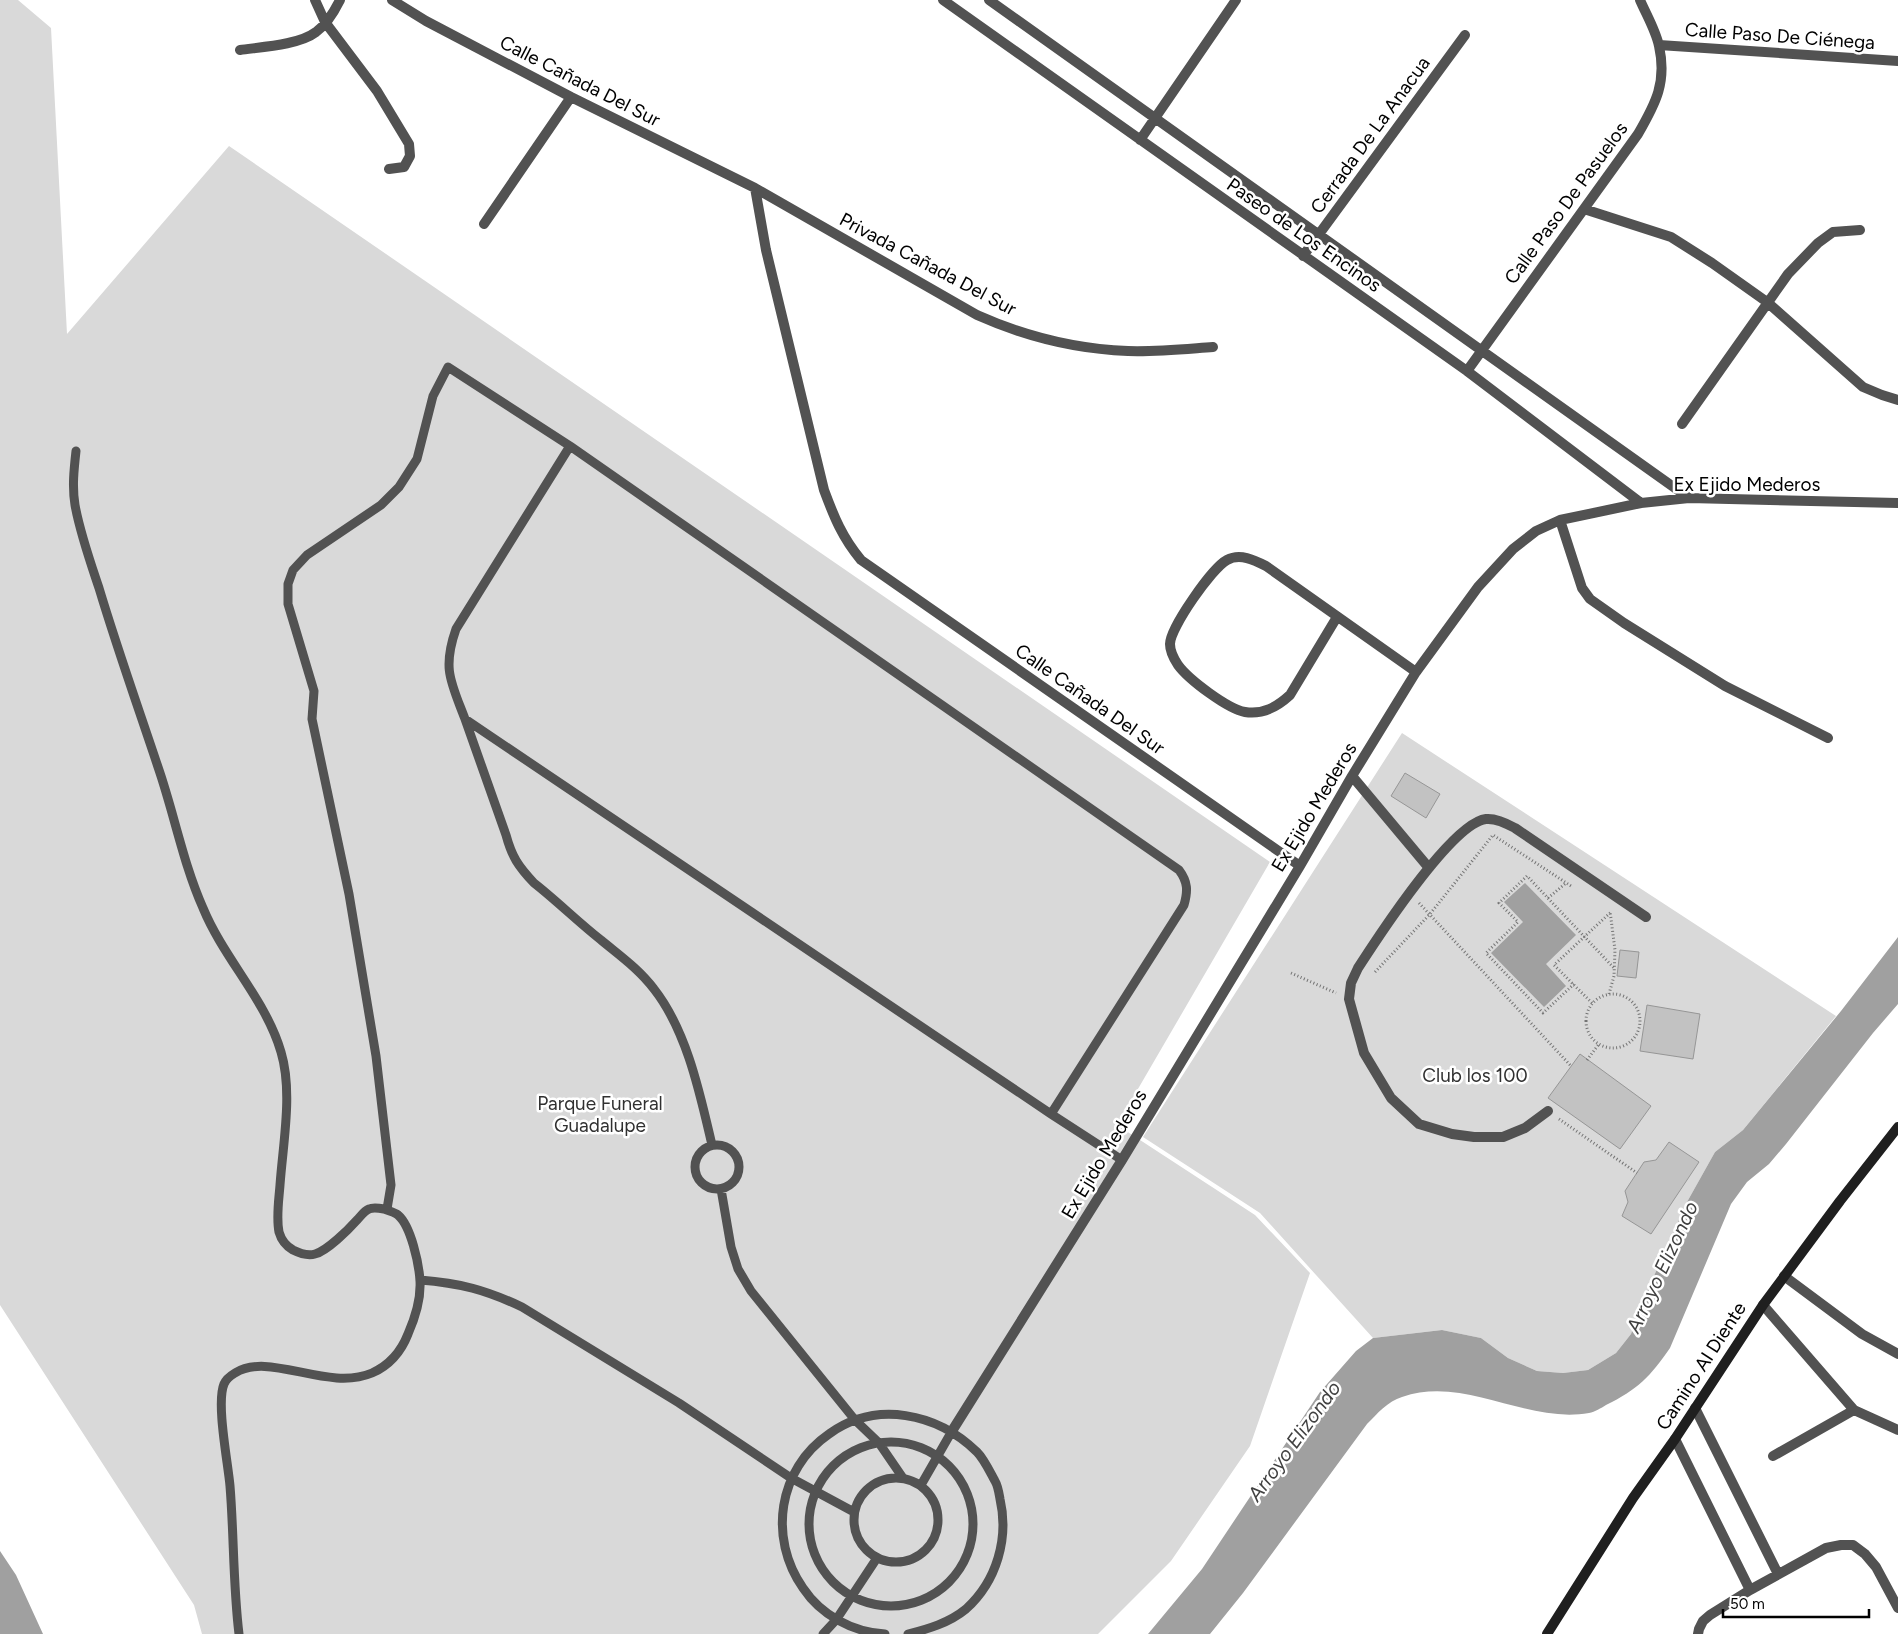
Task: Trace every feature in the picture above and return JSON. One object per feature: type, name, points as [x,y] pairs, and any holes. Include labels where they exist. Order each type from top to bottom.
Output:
[{"type":"street","points":[[314,0],[325,22],[377,91],[409,144],[410,156],[404,167],[389,169]]},
{"type":"street","points":[[240,50],[290,43],[316,32],[335,10],[340,0]]},
{"type":"street","name":"Calle Cañada Del Sur","points":[[392,0],[426,21],[571,97],[755,188],[766,250],[824,490],[836,522],[847,543],[861,560],[1300,866]]},
{"type":"street","name":"Paseo de Los Encinos","points":[[943,0],[1467,371],[1641,503]]},
{"type":"street","name":"Paseo de Los Encinos","points":[[989,0],[1689,498]]},
{"type":"street","points":[[1140,140],[1236,0]]},
{"type":"street","name":"Calle Paso De Pasuelos","points":[[1467,371],[1638,134],[1650,113],[1658,94],[1662,76],[1659,45],[1640,0]]},
{"type":"street","name":"Cerrada De La Anacua","points":[[1303,256],[1465,35]]},
{"type":"street","name":"Calle Paso De Ciénega","points":[[1659,45],[1898,61]]},
{"type":"street","points":[[484,224],[571,97]]},
{"type":"street","name":"Privada Cañada Del Sur","points":[[755,188],[976,315],[1010,329],[1054,341],[1113,350],[1213,347]]},
{"type":"street","points":[[1584,209],[1670,237],[1712,263],[1767,302],[1863,386],[1882,396],[1898,400]]},
{"type":"street","points":[[1682,424],[1788,274],[1818,243],[1833,232],[1860,230]]},
{"type":"street","name":"Ex Ejido Mederos","points":[[952,1431],[1122,1160],[1416,672],[1478,587],[1513,549],[1536,531],[1560,520],[1641,503],[1689,498],[1898,503]]},
{"type":"street","points":[[1560,520],[1582,588],[1590,599],[1616,618],[1725,686],[1828,738]]},
{"type":"street","points":[[1337,617],[1290,695],[1279,705],[1269,710],[1258,712],[1240,711],[1224,704],[1178,665],[1172,654],[1170,644],[1174,629],[1207,579],[1226,560],[1244,557],[1266,566],[1416,672]]},
{"type":"street","points":[[1352,776],[1429,868]]},
{"type":"street","points":[[1548,1111],[1525,1128],[1504,1137],[1452,1134],[1419,1124],[1391,1098],[1364,1053],[1349,999],[1351,983],[1358,968],[1429,868],[1463,831],[1474,823],[1485,819],[1502,821],[1534,840],[1646,917]]},
{"type":"street","name":"Camino Al Diente","points":[[1551,1632],[1634,1498],[1696,1408],[1763,1305],[1898,1127]]},
{"type":"street","points":[[1784,1276],[1862,1334],[1898,1354]]},
{"type":"street","points":[[1763,1305],[1854,1410],[1898,1430]]},
{"type":"street","points":[[1696,1408],[1778,1574]]},
{"type":"street","points":[[1773,1456],[1854,1410]]},
{"type":"street","points":[[1675,1439],[1750,1590]]},
{"type":"street","points":[[1698,1634],[1703,1621],[1710,1615],[1778,1574],[1826,1548],[1841,1544],[1853,1545],[1865,1554],[1876,1567],[1898,1608]]},
{"type":"lane","points":[[387,1209],[391,1185],[375,1047],[350,894],[312,719],[314,691],[288,604],[288,584],[293,570],[307,555],[381,505],[400,487],[417,459],[433,396],[448,367],[570,446],[1178,870],[1185,878],[1187,896],[1184,905],[1051,1114]]},
{"type":"lane","points":[[570,446],[456,629],[450,647],[448,664],[451,682],[511,853],[519,868],[634,968],[654,989],[670,1014],[680,1036],[699,1092],[712,1146]]},
{"type":"lane","points":[[76,451],[75,504],[82,534],[118,652],[169,799],[193,882],[216,936],[271,1024],[282,1054],[286,1074],[287,1101],[278,1212],[279,1233],[286,1245],[296,1252],[314,1255],[324,1250],[366,1210],[376,1208],[387,1209],[399,1216],[407,1229],[414,1246],[420,1280],[417,1306],[408,1335],[393,1360],[381,1369],[352,1379],[334,1379],[257,1366],[242,1369],[230,1376],[223,1386],[223,1420],[230,1483],[239,1634]]},
{"type":"lane","points":[[465,719],[1122,1160]]},
{"type":"lane","points":[[721,1145],[728,1148],[738,1159],[738,1175],[734,1182],[721,1189],[713,1189],[702,1184],[695,1171],[695,1163],[698,1156],[703,1150],[712,1146],[721,1145]]},
{"type":"lane","points":[[721,1189],[731,1247],[738,1269],[751,1291],[855,1420],[879,1443],[903,1478]]},
{"type":"lane","points":[[420,1280],[448,1282],[475,1288],[497,1295],[522,1308],[679,1403],[792,1478],[854,1512]]},
{"type":"lane","points":[[885,1634],[868,1633],[836,1620],[811,1600],[792,1573],[782,1542],[782,1510],[792,1478],[807,1454],[829,1434],[855,1420],[888,1414],[921,1417],[952,1431],[978,1453],[996,1483],[1004,1516],[1001,1551],[988,1582],[966,1609],[936,1627],[908,1634]]},
{"type":"lane","points":[[921,1485],[952,1431]]},
{"type":"lane","points":[[879,1443],[906,1444],[919,1447],[937,1456],[954,1471],[966,1490],[973,1512],[973,1534],[967,1556],[959,1570],[939,1591],[918,1602],[889,1606],[874,1604],[852,1596],[833,1582],[818,1563],[810,1540],[809,1517],[816,1492],[830,1469],[837,1463],[852,1452],[879,1443]]},
{"type":"lane","points":[[886,1478],[903,1478],[921,1485],[931,1495],[937,1508],[939,1522],[936,1535],[929,1547],[918,1556],[905,1561],[891,1562],[877,1558],[866,1550],[858,1539],[854,1526],[854,1512],[860,1497],[872,1485],[886,1478]]},
{"type":"lane","points":[[823,1634],[836,1620],[877,1558]]},
{"type":"path","points":[[1369,978],[1430,914],[1493,835],[1573,888]]},
{"type":"path","points":[[1574,984],[1543,1013],[1486,953],[1518,922],[1500,903],[1528,876],[1614,969]]},
{"type":"path","points":[[1548,898],[1566,883]]},
{"type":"path","points":[[1410,893],[1571,1066]]},
{"type":"path","points":[[1604,907],[1611,912],[1616,950],[1609,994]]},
{"type":"path","points":[[1592,1003],[1554,965],[1611,912]]},
{"type":"path","points":[[1291,973],[1349,999]]},
{"type":"path","points":[[1609,994],[1626,996],[1639,1009],[1641,1026],[1632,1041],[1625,1046],[1617,1048],[1608,1048],[1592,1038],[1586,1020],[1592,1003],[1600,997],[1609,994]]},
{"type":"path","points":[[1587,1060],[1599,1044]]},
{"type":"path","points":[[1548,1111],[1637,1173]]},
{"type":"green space","name":"Parque Funeral Guadalupe","points":[[0,0],[18,0],[51,28],[67,334],[229,146],[1270,862],[1117,1125],[1255,1215],[1310,1273],[1250,1446],[1171,1561],[1098,1634],[202,1634],[194,1605],[0,1305]]},
{"type":"green space","name":"Club los 100","points":[[1402,733],[1836,1016],[1743,1130],[1715,1152],[1687,1202],[1645,1296],[1631,1334],[1616,1353],[1588,1370],[1563,1373],[1537,1371],[1508,1358],[1481,1338],[1442,1330],[1373,1338],[1260,1213],[1143,1137]]},
{"type":"water","points":[[1525,883],[1576,935],[1546,964],[1566,986],[1544,1007],[1491,953],[1523,922],[1504,902]]},
{"type":"water","name":"Arroyo Elizondo","points":[[1898,937],[1898,1004],[1786,1144],[1769,1164],[1747,1182],[1731,1204],[1670,1348],[1650,1374],[1635,1388],[1596,1411],[1565,1415],[1518,1407],[1472,1395],[1449,1392],[1425,1392],[1392,1401],[1367,1424],[1243,1593],[1210,1634],[1148,1634],[1202,1569],[1320,1392],[1356,1351],[1373,1338],[1442,1330],[1481,1338],[1508,1358],[1537,1371],[1563,1373],[1588,1370],[1616,1353],[1631,1334],[1645,1296],[1687,1202],[1715,1152],[1743,1130],[1841,1011]]},
{"type":"water","points":[[0,1551],[16,1575],[43,1634],[0,1634]]},
{"type":"building","points":[[1405,773],[1440,794],[1426,818],[1391,796]]},
{"type":"building","points":[[1620,950],[1639,952],[1636,978],[1617,976]]},
{"type":"building","points":[[1647,1005],[1700,1014],[1693,1059],[1640,1051]]},
{"type":"building","points":[[1580,1054],[1651,1106],[1620,1149],[1548,1098]]},
{"type":"building","points":[[1669,1142],[1699,1162],[1651,1234],[1622,1216],[1628,1202],[1625,1191],[1644,1162],[1656,1160]]}]
